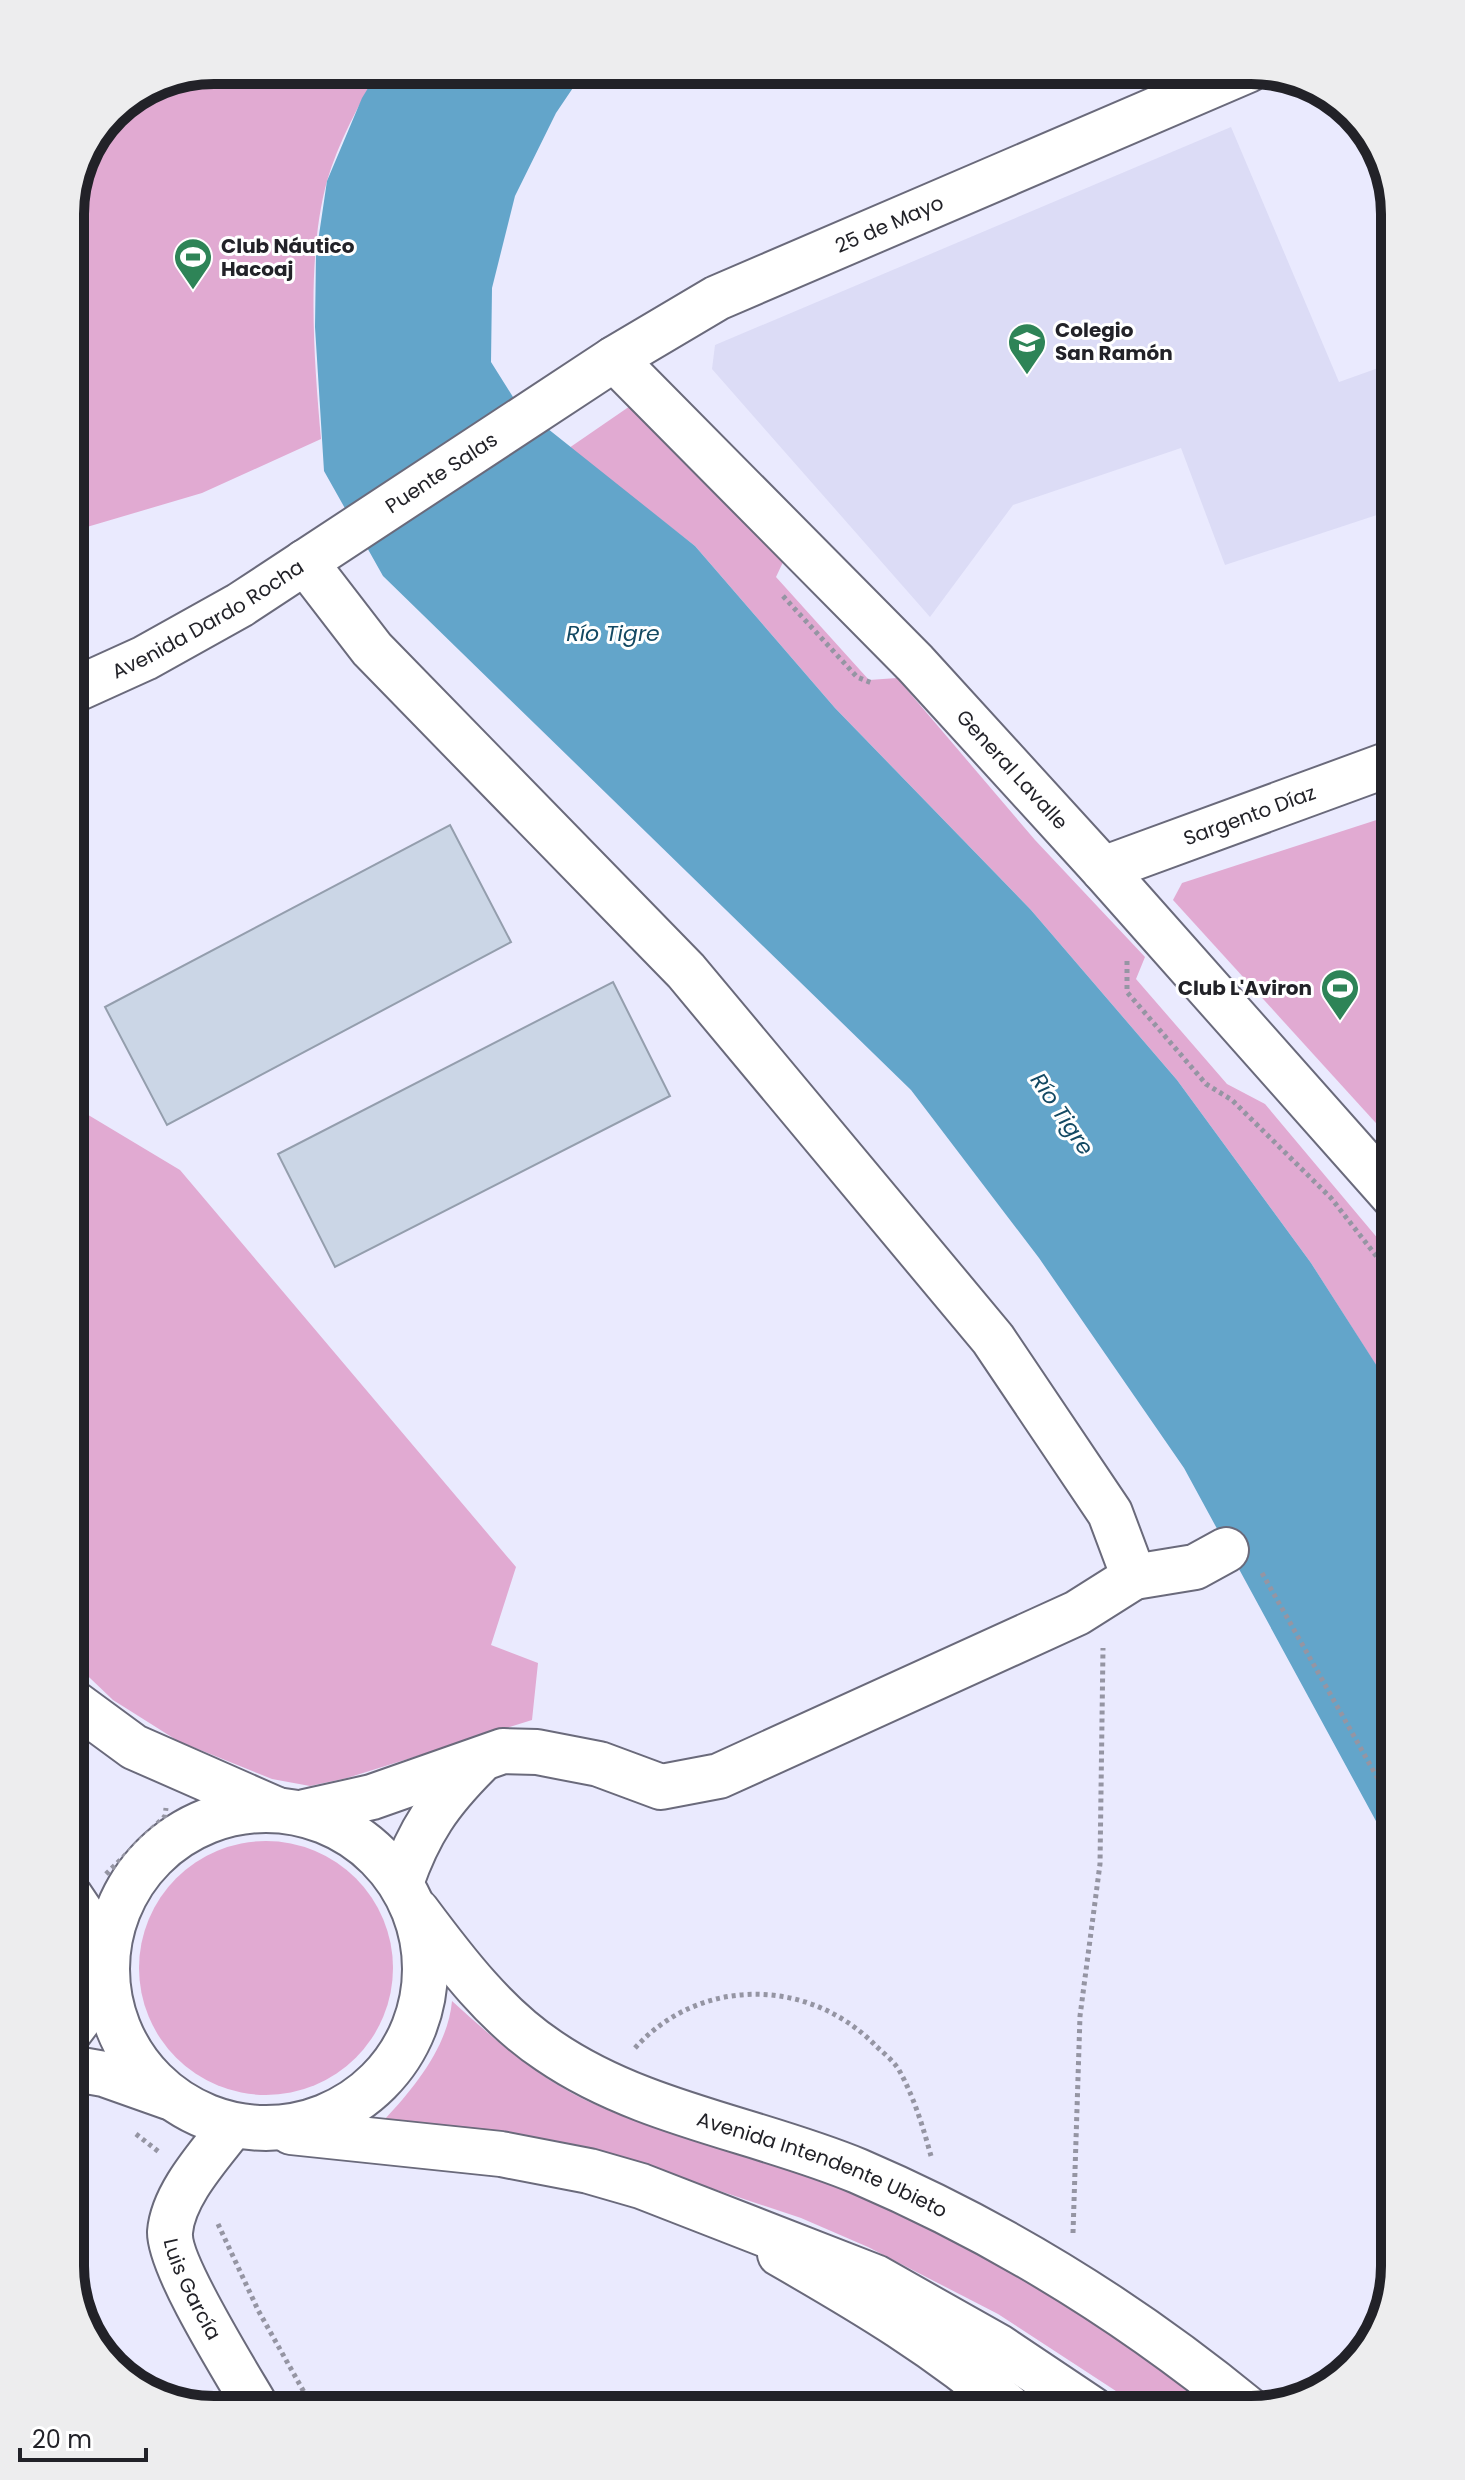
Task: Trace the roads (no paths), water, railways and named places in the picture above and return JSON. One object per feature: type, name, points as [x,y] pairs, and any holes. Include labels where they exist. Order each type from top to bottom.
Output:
[{"type":"main road","name":"25 de Mayo","points":[[543,405],[717,298],[1215,84]]},
{"type":"main road","name":"General Lavalle","points":[[614,359],[915,663],[1381,1182]]},
{"type":"main road","name":"Puente Salas","points":[[323,550],[543,405]]},
{"type":"main road","points":[[323,550],[372,649],[686,971],[993,1339],[1110,1513],[1119,1588]]},
{"type":"main road","name":"Avenida Dardo Rocha","points":[[84,685],[158,651],[240,605],[323,550]]},
{"type":"main road","name":"Sargento Díaz","points":[[1103,869],[1381,767]]},
{"type":"main road","points":[[84,2009],[107,1973],[115,1920],[132,1882],[159,1851],[194,1827],[232,1813],[292,1812],[372,1797],[503,1751],[537,1752],[599,1764],[661,1787],[719,1776],[1119,1588],[1195,1567],[1226,1550]]},
{"type":"main road","points":[[84,1710],[134,1747],[173,1766],[292,1812]]},
{"type":"main road","points":[[244,2127],[306,2124],[351,2104],[388,2071],[414,2028],[424,1980],[420,1931],[407,1895],[417,1838],[444,1796],[482,1759]]},
{"type":"main road","name":"Avenida Intendente Ubieto","points":[[292,1812],[361,1841],[472,1980],[513,2022],[548,2051],[623,2089],[805,2152],[924,2201],[1083,2289],[1149,2333],[1231,2396]]},
{"type":"main road","points":[[87,1887],[107,1973],[113,2017],[135,2061],[169,2097]]},
{"type":"main road","points":[[84,2071],[117,2078],[169,2097],[199,2115],[244,2127],[501,2154],[589,2171],[699,2207],[875,2277],[999,2347],[1072,2396]]},
{"type":"main road","name":"Luis García","points":[[244,2127],[190,2179],[170,2233],[200,2310],[250,2396]]},
{"type":"main road","points":[[699,2207],[881,2311],[944,2354],[995,2396]]},
{"type":"water","name":"Río Tigre","points":[[370,84],[576,84],[556,113],[515,196],[492,288],[491,362],[518,405],[695,546],[835,708],[1031,910],[1177,1080],[1311,1263],[1381,1373],[1381,1830],[1184,1468],[1039,1258],[911,1090],[383,576],[324,471],[315,327],[316,255],[327,181]]},
{"type":"place","name":"Club Náutico Hacoaj","points":[[193,291]]},
{"type":"place","name":"Colegio San Ramón","points":[[1027,376]]},
{"type":"place","name":"Club L'Aviron","points":[[1340,1022]]}]
